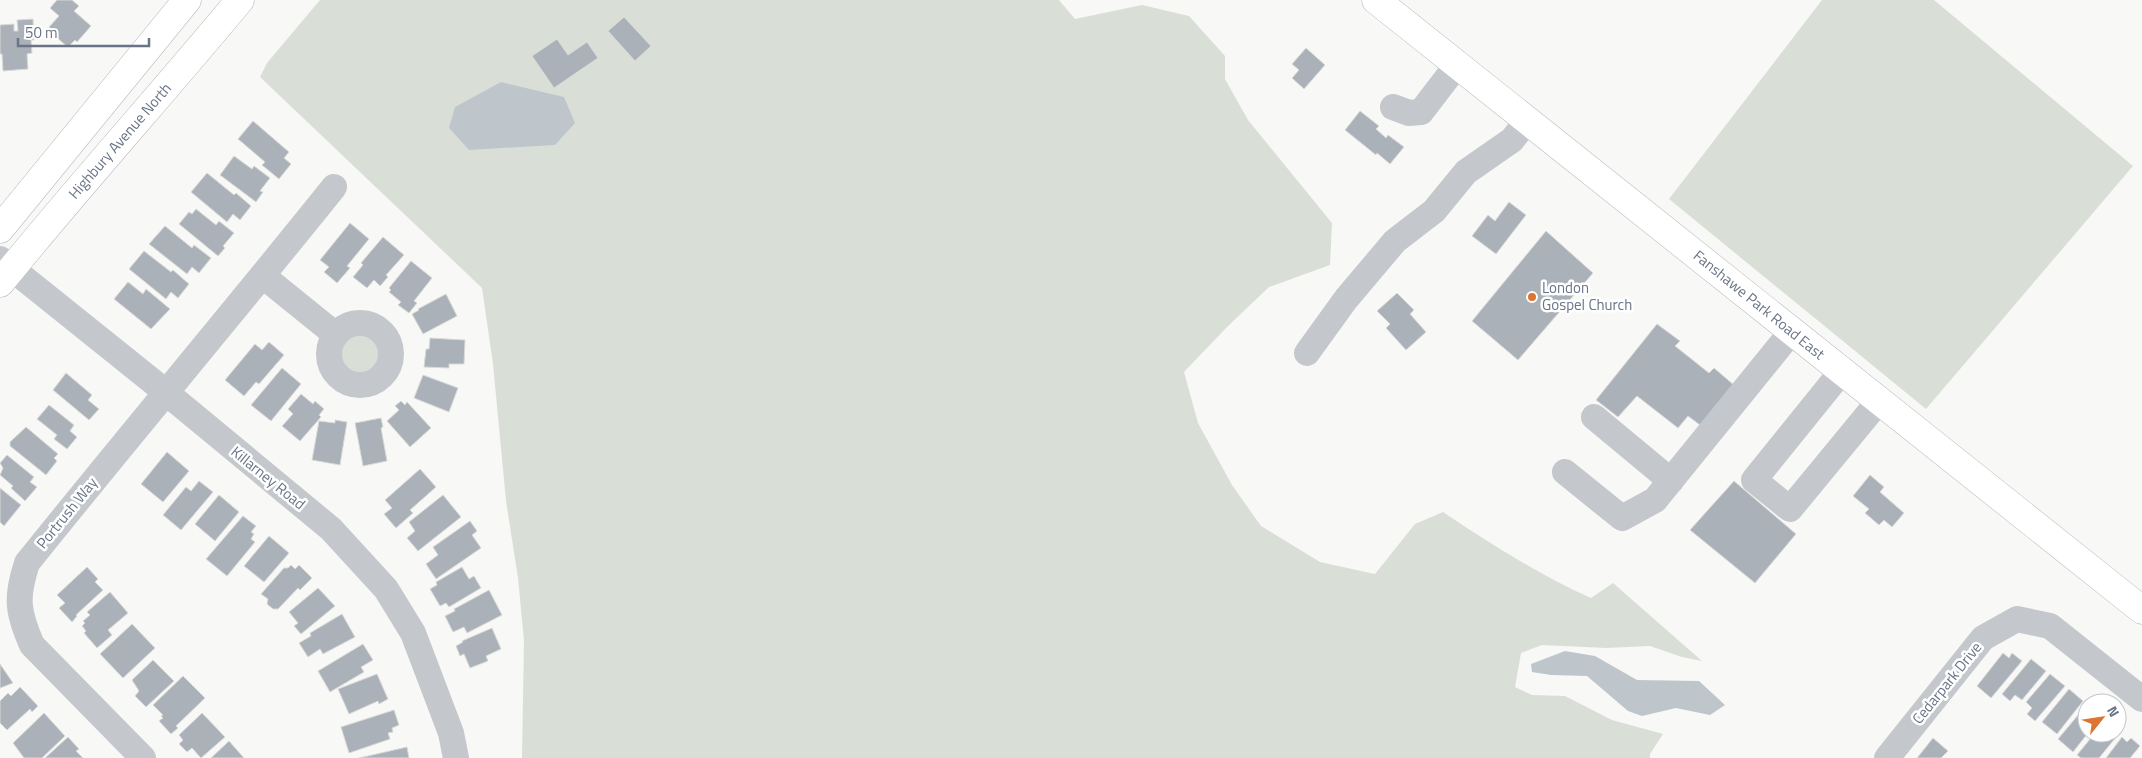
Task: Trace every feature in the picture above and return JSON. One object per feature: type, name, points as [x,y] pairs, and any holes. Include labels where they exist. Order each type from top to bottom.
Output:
[{"type":"main road","points":[[0,230],[188,0]]},
{"type":"main road","name":"Highbury Avenue North","points":[[4,270],[27,248],[166,89],[240,0]]},
{"type":"main road","name":"Fanshawe Park Road East","points":[[1376,0],[2142,610]]},
{"type":"street","points":[[1393,107],[1409,113],[1421,112],[1457,65]]},
{"type":"street","points":[[1306,353],[1346,299],[1396,241],[1434,211],[1466,172],[1512,140],[1527,121]]},
{"type":"street","name":"Portrush Way","points":[[143,758],[32,645],[24,626],[19,605],[19,586],[27,562],[334,187]]},
{"type":"street","name":"Killarney Road","points":[[4,270],[152,381],[164,393],[331,529],[386,589],[413,633],[452,733],[456,758]]},
{"type":"street","points":[[263,276],[336,335]]},
{"type":"street","points":[[1565,472],[1622,518],[1655,500],[1792,331]]},
{"type":"street","points":[[1842,371],[1754,480],[1790,509],[1879,400]]},
{"type":"street","points":[[1594,417],[1671,480]]},
{"type":"street","name":"Cedarpark Drive","points":[[1887,758],[1983,638],[2017,619],[2050,626],[2142,699]]},
{"type":"shaded area","points":[[320,0],[1059,0],[1075,19],[1142,5],[1189,16],[1225,56],[1225,79],[1248,120],[1332,223],[1330,265],[1269,287],[1184,372],[1198,423],[1232,485],[1261,526],[1320,562],[1375,574],[1415,524],[1443,512],[1515,558],[1591,598],[1613,583],[1702,661],[1682,657],[1650,646],[1606,648],[1542,645],[1521,653],[1515,687],[1532,695],[1565,696],[1612,720],[1663,734],[1650,754],[1650,758],[522,758],[524,641],[518,578],[506,501],[493,364],[482,288],[260,77],[267,63]]},
{"type":"shaded area","points":[[1822,0],[1934,0],[2133,166],[1926,409],[1669,199]]},
{"type":"shaded area","points":[[501,82],[564,97],[575,123],[555,145],[469,150],[449,128],[455,107]]},
{"type":"shaded area","points":[[359,333],[374,339],[380,354],[374,369],[359,375],[344,369],[338,354],[344,339]]},
{"type":"shaded area","points":[[1565,651],[1595,656],[1637,680],[1699,681],[1725,705],[1710,715],[1676,708],[1642,716],[1628,711],[1587,676],[1551,675],[1532,672],[1531,664]]},
{"type":"building","points":[[57,0],[72,0],[79,6],[74,11],[91,26],[77,42],[75,40],[68,47],[51,33],[53,30],[49,27],[59,16],[50,8]]},
{"type":"building","points":[[624,17],[651,46],[635,61],[608,31]]},
{"type":"building","points":[[33,19],[34,40],[31,40],[32,53],[27,54],[28,69],[3,71],[2,54],[0,54],[0,25],[14,24],[14,31],[18,31],[17,20]]},
{"type":"building","points":[[557,39],[568,55],[587,42],[598,58],[554,88],[532,56]]},
{"type":"building","points":[[1306,48],[1325,65],[1304,89],[1292,78],[1299,70],[1292,64]]},
{"type":"building","points":[[1360,111],[1379,126],[1376,129],[1386,138],[1388,135],[1404,147],[1390,164],[1345,130]]},
{"type":"building","points":[[253,121],[289,152],[284,158],[291,164],[279,179],[262,165],[265,162],[238,139]]},
{"type":"building","points":[[234,156],[252,169],[254,166],[270,178],[260,191],[263,192],[256,202],[220,175]]},
{"type":"building","points":[[207,173],[251,206],[240,220],[233,214],[227,222],[191,192]]},
{"type":"building","points":[[1509,202],[1526,215],[1496,254],[1472,236],[1488,215],[1495,221]]},
{"type":"building","points":[[196,209],[216,225],[219,221],[234,233],[223,246],[225,248],[218,256],[179,224],[189,212],[192,214]]},
{"type":"building","points":[[350,223],[369,239],[347,266],[350,268],[337,283],[324,272],[329,267],[320,260]]},
{"type":"building","points":[[165,226],[192,248],[194,245],[211,258],[199,273],[192,267],[187,274],[149,244]]},
{"type":"building","name":"London Gospel Church","points":[[1546,231],[1593,273],[1518,360],[1472,321]]},
{"type":"building","points":[[383,237],[404,255],[386,275],[388,277],[380,286],[374,280],[367,288],[353,277],[363,265],[361,263]]},
{"type":"building","points":[[144,251],[171,272],[173,270],[189,284],[178,298],[171,292],[166,299],[129,269]]},
{"type":"building","points":[[411,261],[432,278],[414,301],[417,303],[409,313],[398,305],[401,302],[389,292],[391,290],[389,288]]},
{"type":"building","points":[[128,282],[143,294],[146,289],[170,309],[151,329],[114,299]]},
{"type":"building","points":[[1397,293],[1414,310],[1410,314],[1426,332],[1406,350],[1386,328],[1390,324],[1377,311]]},
{"type":"building","points":[[446,294],[457,316],[423,334],[412,314]]},
{"type":"building","points":[[1657,324],[1680,341],[1675,346],[1709,373],[1714,368],[1735,386],[1700,425],[1688,416],[1678,428],[1637,396],[1618,417],[1596,400]]},
{"type":"building","points":[[430,338],[465,340],[464,364],[449,364],[449,368],[424,367],[426,349],[429,349]]},
{"type":"building","points":[[269,342],[284,355],[259,384],[256,382],[244,396],[225,380],[255,344],[262,350]]},
{"type":"building","points":[[282,368],[301,384],[271,421],[251,405]]},
{"type":"building","points":[[66,373],[92,395],[88,400],[99,409],[89,420],[53,390]]},
{"type":"building","points":[[423,375],[458,388],[449,412],[414,398]]},
{"type":"building","points":[[301,394],[313,404],[315,401],[324,409],[319,415],[321,417],[300,441],[282,426],[293,414],[288,409]]},
{"type":"building","points":[[401,401],[405,405],[407,402],[431,428],[410,447],[387,421],[399,410],[395,406]]},
{"type":"building","points":[[49,405],[74,425],[70,431],[77,437],[67,449],[54,439],[57,435],[37,419]]},
{"type":"building","points":[[381,418],[387,461],[363,466],[355,423]]},
{"type":"building","points":[[335,420],[347,422],[340,465],[312,460],[319,421],[335,423]]},
{"type":"building","points":[[26,427],[58,454],[54,458],[57,461],[46,475],[10,446],[10,442]]},
{"type":"building","points":[[167,452],[189,471],[163,502],[141,484]]},
{"type":"building","points":[[7,455],[34,477],[30,482],[37,487],[25,501],[11,488],[13,486],[0,475],[3,468],[0,463]]},
{"type":"building","points":[[420,469],[436,487],[410,510],[413,513],[396,528],[384,514],[392,508],[385,500]]},
{"type":"building","points":[[1870,475],[1884,487],[1880,492],[1904,513],[1892,527],[1884,520],[1879,525],[1865,513],[1869,509],[1853,496]]},
{"type":"building","points":[[199,481],[213,492],[181,530],[163,515],[186,487],[191,491]]},
{"type":"building","points":[[1734,481],[1796,534],[1755,583],[1690,530]]},
{"type":"building","points":[[0,488],[21,505],[4,526],[0,522]]},
{"type":"building","points":[[219,495],[239,512],[215,541],[195,524]]},
{"type":"building","points":[[443,495],[461,517],[418,551],[407,538],[415,531],[409,522]]},
{"type":"building","points":[[243,516],[256,526],[251,532],[254,534],[251,539],[255,542],[227,576],[206,559]]},
{"type":"building","points":[[470,521],[477,531],[472,535],[481,548],[436,579],[426,564],[438,555],[433,547]]},
{"type":"building","points":[[269,536],[289,553],[264,582],[244,566]]},
{"type":"building","points":[[291,565],[295,569],[299,565],[312,578],[300,590],[298,588],[278,609],[273,609],[267,604],[268,599],[261,594],[284,568],[288,568]]},
{"type":"building","points":[[87,567],[98,579],[95,582],[103,590],[76,615],[72,622],[59,608],[65,603],[57,595]]},
{"type":"building","points":[[462,567],[469,579],[474,576],[481,588],[449,607],[446,603],[440,606],[430,589],[437,585],[436,582]]},
{"type":"building","points":[[318,588],[335,606],[301,634],[294,626],[298,623],[289,612]]},
{"type":"building","points":[[489,590],[502,615],[467,633],[464,627],[453,632],[445,616]]},
{"type":"building","points":[[110,592],[128,613],[108,630],[112,635],[97,648],[84,633],[86,631],[82,626],[85,623],[83,621],[90,615],[87,612]]},
{"type":"building","points":[[342,614],[355,637],[323,654],[320,649],[308,657],[299,643],[311,636],[310,633]]},
{"type":"building","points":[[132,624],[155,648],[123,678],[100,654]]},
{"type":"building","points":[[492,628],[501,649],[486,656],[488,661],[470,668],[464,654],[460,656],[456,646],[462,641]]},
{"type":"building","points":[[363,644],[373,660],[361,667],[364,672],[330,692],[318,671]]},
{"type":"building","points":[[2003,653],[2009,658],[2012,653],[2022,661],[1991,698],[1977,686]]},
{"type":"building","points":[[2031,659],[2046,671],[2022,700],[2015,695],[2010,701],[2002,694]]},
{"type":"building","points":[[153,660],[174,681],[146,707],[135,696],[139,691],[132,680]]},
{"type":"building","points":[[0,664],[13,683],[0,688]]},
{"type":"building","points":[[377,674],[388,699],[379,704],[378,701],[349,714],[338,689]]},
{"type":"building","points":[[2050,674],[2065,686],[2035,721],[2027,714],[2032,708],[2026,702]]},
{"type":"building","points":[[183,676],[205,698],[176,726],[178,728],[171,734],[159,721],[163,718],[161,716],[163,715],[153,705]]},
{"type":"building","points":[[20,687],[38,706],[32,712],[30,709],[7,730],[0,723],[0,701],[8,693],[11,696]]},
{"type":"building","points":[[2069,689],[2077,696],[2077,709],[2057,734],[2042,722]]},
{"type":"building","points":[[394,710],[399,725],[392,728],[393,732],[388,733],[390,739],[349,753],[341,727]]},
{"type":"building","points":[[44,713],[65,736],[42,758],[24,758],[13,743]]},
{"type":"building","points":[[202,713],[225,737],[201,758],[192,748],[187,752],[179,744],[183,740],[179,735]]},
{"type":"building","points":[[2077,716],[2077,743],[2080,743],[2073,752],[2058,739]]},
{"type":"building","points":[[68,737],[79,749],[76,751],[83,758],[45,758]]},
{"type":"building","points":[[1933,738],[1948,751],[1941,758],[1917,758]]},
{"type":"building","points":[[2131,738],[2140,746],[2130,758],[2106,758],[2117,743],[2127,743]]},
{"type":"building","points":[[229,741],[244,758],[211,758]]},
{"type":"building","points":[[2087,743],[2111,743],[2099,758],[2081,758],[2077,755]]},
{"type":"building","points":[[407,747],[409,758],[359,758]]},
{"type":"place","name":"London Gospel Church","points":[[1532,297]]}]
